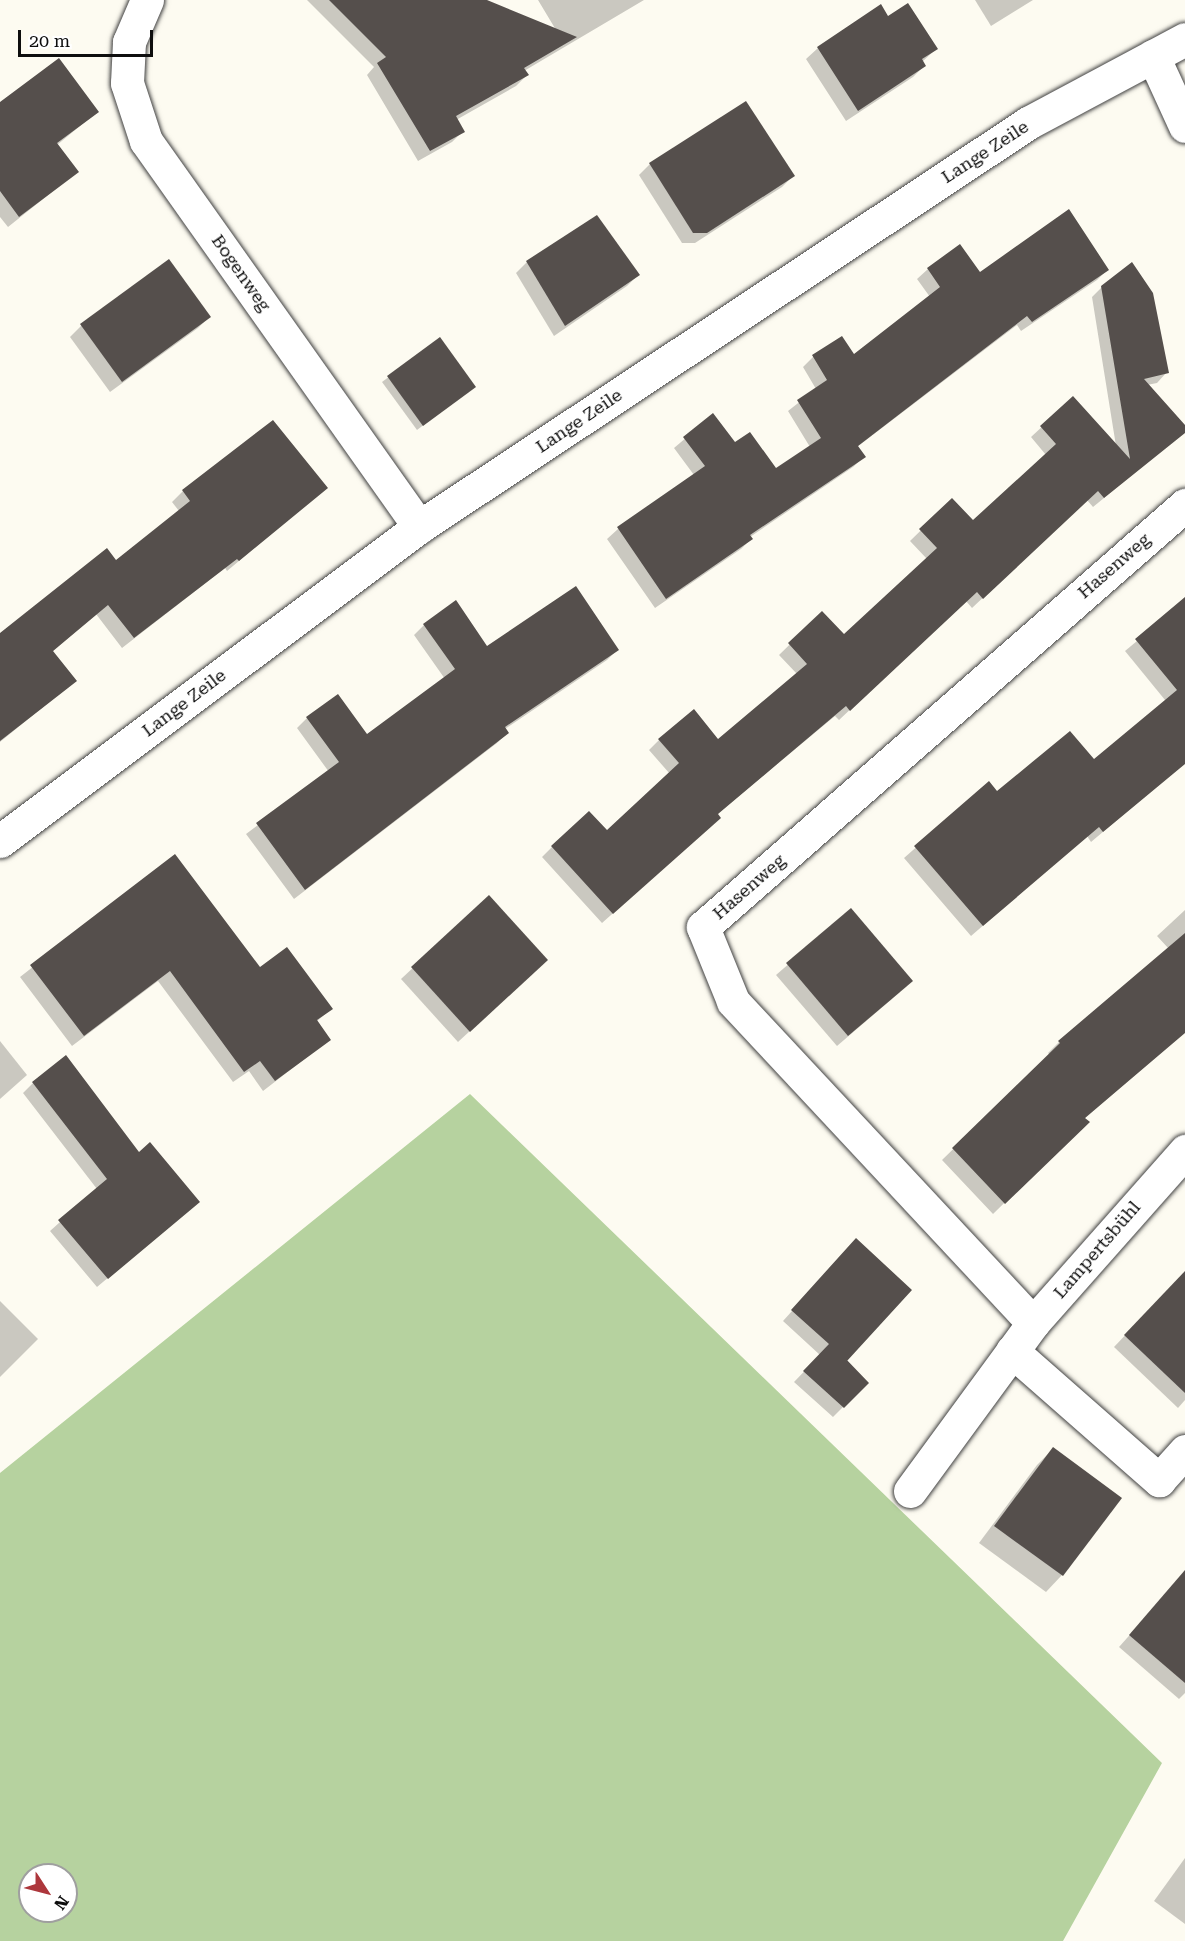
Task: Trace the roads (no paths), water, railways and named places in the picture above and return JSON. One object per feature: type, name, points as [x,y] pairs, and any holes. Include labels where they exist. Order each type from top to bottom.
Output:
[{"type":"street","name":"Bogenweg","points":[[147,0],[129,42],[127,83],[146,141],[419,527]]},
{"type":"street","name":"Lange Zeile","points":[[0,841],[419,527],[1028,123],[1185,39]]},
{"type":"street","points":[[1154,56],[1185,126]]},
{"type":"street","name":"Hasenweg","points":[[1033,1323],[733,1001],[703,927],[1185,505]]},
{"type":"street","name":"Lampertsbühl","points":[[910,1491],[1033,1323],[1185,1151]]},
{"type":"street","points":[[1012,1351],[1159,1480],[1185,1451]]}]
